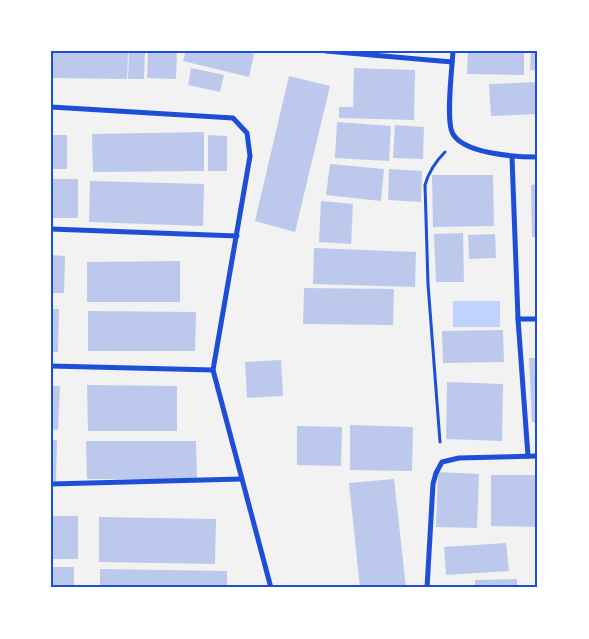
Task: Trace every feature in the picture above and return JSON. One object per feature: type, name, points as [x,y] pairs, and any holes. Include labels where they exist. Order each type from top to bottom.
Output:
[{"type":"street","points":[[326,51],[452,62]]},
{"type":"street","points":[[453,51],[449,120],[451,132],[456,140],[478,149],[512,157],[538,157]]},
{"type":"street","points":[[51,107],[233,118],[247,133],[250,156],[213,370],[271,588]]},
{"type":"street","points":[[512,157],[518,319],[528,456]]},
{"type":"street","points":[[51,229],[237,236]]},
{"type":"street","points":[[518,319],[538,319]]},
{"type":"street","points":[[51,366],[213,370]]},
{"type":"street","points":[[427,588],[433,484],[436,472],[442,462],[459,458],[538,456]]},
{"type":"street","points":[[51,484],[241,480]]},
{"type":"path","points":[[442,462],[428,284],[425,185],[428,174],[436,161],[456,140]]},
{"type":"water","points":[[453,301],[500,301],[500,327],[453,327]]},
{"type":"building","points":[[51,51],[128,51],[127,79],[51,78]]},
{"type":"building","points":[[129,51],[145,51],[144,79],[128,79]]},
{"type":"building","points":[[148,51],[177,51],[176,79],[147,78]]},
{"type":"building","points":[[186,51],[243,51],[254,54],[249,77],[183,61]]},
{"type":"building","points":[[468,51],[524,51],[524,75],[467,74]]},
{"type":"building","points":[[531,51],[538,51],[538,71],[530,70]]},
{"type":"building","points":[[191,68],[224,75],[220,92],[188,85]]},
{"type":"building","points":[[354,68],[415,70],[414,120],[339,118],[339,107],[353,107]]},
{"type":"building","points":[[289,76],[330,86],[295,232],[255,221]]},
{"type":"building","points":[[538,82],[538,114],[491,116],[489,84]]},
{"type":"building","points":[[337,122],[391,126],[389,161],[335,158]]},
{"type":"building","points":[[395,125],[424,127],[423,159],[393,158]]},
{"type":"building","points":[[204,132],[204,171],[93,172],[92,134]]},
{"type":"building","points":[[51,135],[67,135],[67,169],[51,169]]},
{"type":"building","points":[[208,135],[227,136],[227,171],[208,171]]},
{"type":"building","points":[[330,164],[384,169],[381,201],[326,195]]},
{"type":"building","points":[[389,169],[422,171],[421,202],[388,200]]},
{"type":"building","points":[[432,175],[493,175],[494,226],[433,227]]},
{"type":"building","points":[[51,179],[78,179],[78,218],[51,218]]},
{"type":"building","points":[[90,181],[204,184],[203,226],[89,222]]},
{"type":"building","points":[[538,184],[538,237],[532,237],[531,185]]},
{"type":"building","points":[[321,201],[353,204],[351,244],[319,242]]},
{"type":"building","points":[[463,233],[464,282],[436,282],[434,234]]},
{"type":"building","points":[[495,234],[496,258],[469,259],[468,235]]},
{"type":"building","points":[[535,243],[538,243],[538,277],[536,277]]},
{"type":"building","points":[[314,248],[416,252],[415,287],[313,284]]},
{"type":"building","points":[[51,255],[65,256],[64,293],[51,293]]},
{"type":"building","points":[[180,261],[180,302],[87,302],[87,262]]},
{"type":"building","points":[[304,288],[394,289],[393,325],[303,324]]},
{"type":"building","points":[[51,309],[59,309],[58,352],[51,352]]},
{"type":"building","points":[[88,311],[196,312],[195,351],[88,351]]},
{"type":"building","points":[[503,330],[504,362],[443,363],[442,331]]},
{"type":"building","points":[[529,358],[538,358],[538,422],[532,422]]},
{"type":"building","points":[[281,360],[283,396],[247,398],[245,362]]},
{"type":"building","points":[[447,382],[503,384],[502,441],[446,439]]},
{"type":"building","points":[[87,385],[177,386],[177,431],[88,431]]},
{"type":"building","points":[[51,386],[60,386],[58,430],[51,429]]},
{"type":"building","points":[[350,425],[413,427],[412,471],[350,470]]},
{"type":"building","points":[[297,426],[342,427],[341,466],[297,465]]},
{"type":"building","points":[[51,440],[57,440],[56,482],[51,482]]},
{"type":"building","points":[[86,441],[196,441],[197,479],[87,479]]},
{"type":"building","points":[[438,472],[479,474],[477,528],[436,527]]},
{"type":"building","points":[[491,475],[538,475],[538,527],[491,526]]},
{"type":"building","points":[[394,479],[406,588],[360,588],[349,483]]},
{"type":"building","points":[[51,516],[78,516],[78,559],[51,559]]},
{"type":"building","points":[[99,517],[216,519],[215,564],[99,562]]},
{"type":"building","points":[[506,543],[509,571],[446,575],[444,547]]},
{"type":"building","points":[[51,567],[74,567],[74,588],[51,588]]},
{"type":"building","points":[[100,569],[227,571],[227,588],[100,588]]},
{"type":"building","points":[[517,579],[517,588],[475,588],[475,580]]}]
